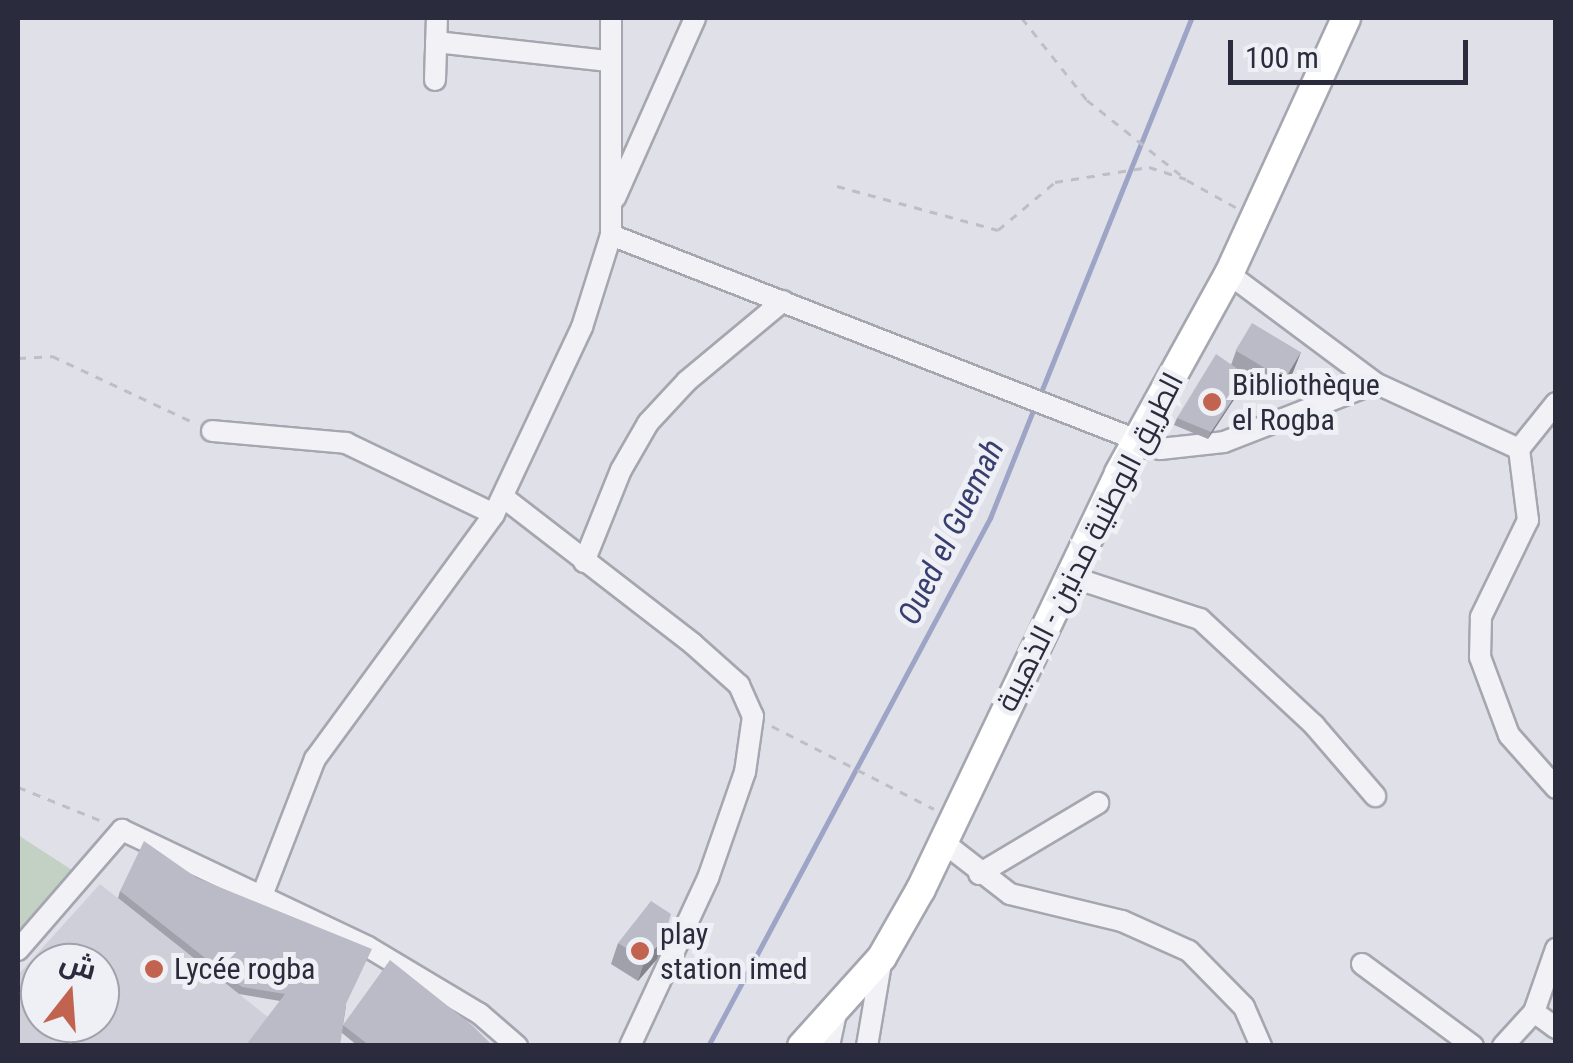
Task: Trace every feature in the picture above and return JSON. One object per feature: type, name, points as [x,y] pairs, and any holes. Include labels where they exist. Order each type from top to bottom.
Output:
[{"type":"main road","name":"الطريق الوطنية مدنين - الذهيبة","points":[[802,1046],[836,1013],[882,957],[1136,442],[1229,274],[1346,18]]},
{"type":"street","points":[[435,80],[437,18]]},
{"type":"street","points":[[262,893],[330,734],[498,505],[582,327],[612,235],[611,18]]},
{"type":"street","points":[[614,202],[695,18]]},
{"type":"street","points":[[436,42],[609,61]]},
{"type":"street","points":[[612,235],[1136,442],[1171,452],[1200,449],[1375,383]]},
{"type":"street","points":[[1229,274],[1375,383],[1519,449]]},
{"type":"street","points":[[584,562],[621,470],[648,424],[687,381],[782,301]]},
{"type":"street","points":[[1556,402],[1519,449],[1528,520],[1482,617],[1480,657],[1509,735],[1556,788]]},
{"type":"street","points":[[212,431],[346,443],[498,505],[584,562],[694,644],[738,685],[754,716],[745,772],[708,878],[630,1046]]},
{"type":"street","points":[[1069,576],[1200,619],[1314,725],[1375,796]]},
{"type":"street","points":[[979,874],[1098,802]]},
{"type":"street","points":[[18,950],[122,830],[262,893],[400,965],[517,1046]]},
{"type":"street","points":[[942,842],[979,874],[1042,906],[1122,921],[1189,952],[1244,1007],[1261,1046]]},
{"type":"street","points":[[1503,1046],[1534,1012],[1556,949]]},
{"type":"street","points":[[867,1046],[882,957]]},
{"type":"street","points":[[1362,964],[1472,1046]]},
{"type":"street","points":[[1534,1012],[1556,1028]]},
{"type":"street","points":[[828,1046],[836,1013]]},
{"type":"path","points":[[1022,18],[1087,100],[1186,179],[1255,219]]},
{"type":"path","points":[[837,186],[998,230],[1056,182],[1149,167],[1186,179]]},
{"type":"path","points":[[18,358],[52,356],[212,431]]},
{"type":"path","points":[[754,716],[863,776],[954,814]]},
{"type":"path","points":[[18,787],[122,830]]},
{"type":"shaded area","name":"Lycée rogba","points":[[100,884],[273,1021],[249,1045],[18,1045],[20,973],[20,1043],[120,1043],[120,943],[47,943]]},
{"type":"green space","points":[[18,835],[75,872],[18,933]]},
{"type":"building","points":[[1252,323],[1301,352],[1284,380],[1236,350]]},
{"type":"building","points":[[1216,354],[1248,376],[1211,432],[1177,418]]},
{"type":"building","points":[[144,841],[197,878],[372,949],[346,1004],[340,1046],[246,1045],[285,994],[242,987],[120,891]]},
{"type":"building","points":[[651,901],[671,914],[664,938],[645,960],[618,943]]},
{"type":"building","points":[[390,960],[493,1046],[370,1046],[343,1025]]},
{"type":"waterway","name":"Oued el Guemah","points":[[1039,397],[1191,18]]},
{"type":"waterway","name":"Oued el Guemah","points":[[708,1046],[990,518],[1034,408]]},
{"type":"place","name":"Bibliothèque el Rogba","points":[[1212,402]]},
{"type":"place","name":"play station imed","points":[[640,951]]},
{"type":"place","name":"Lycée rogba","points":[[154,969]]}]
